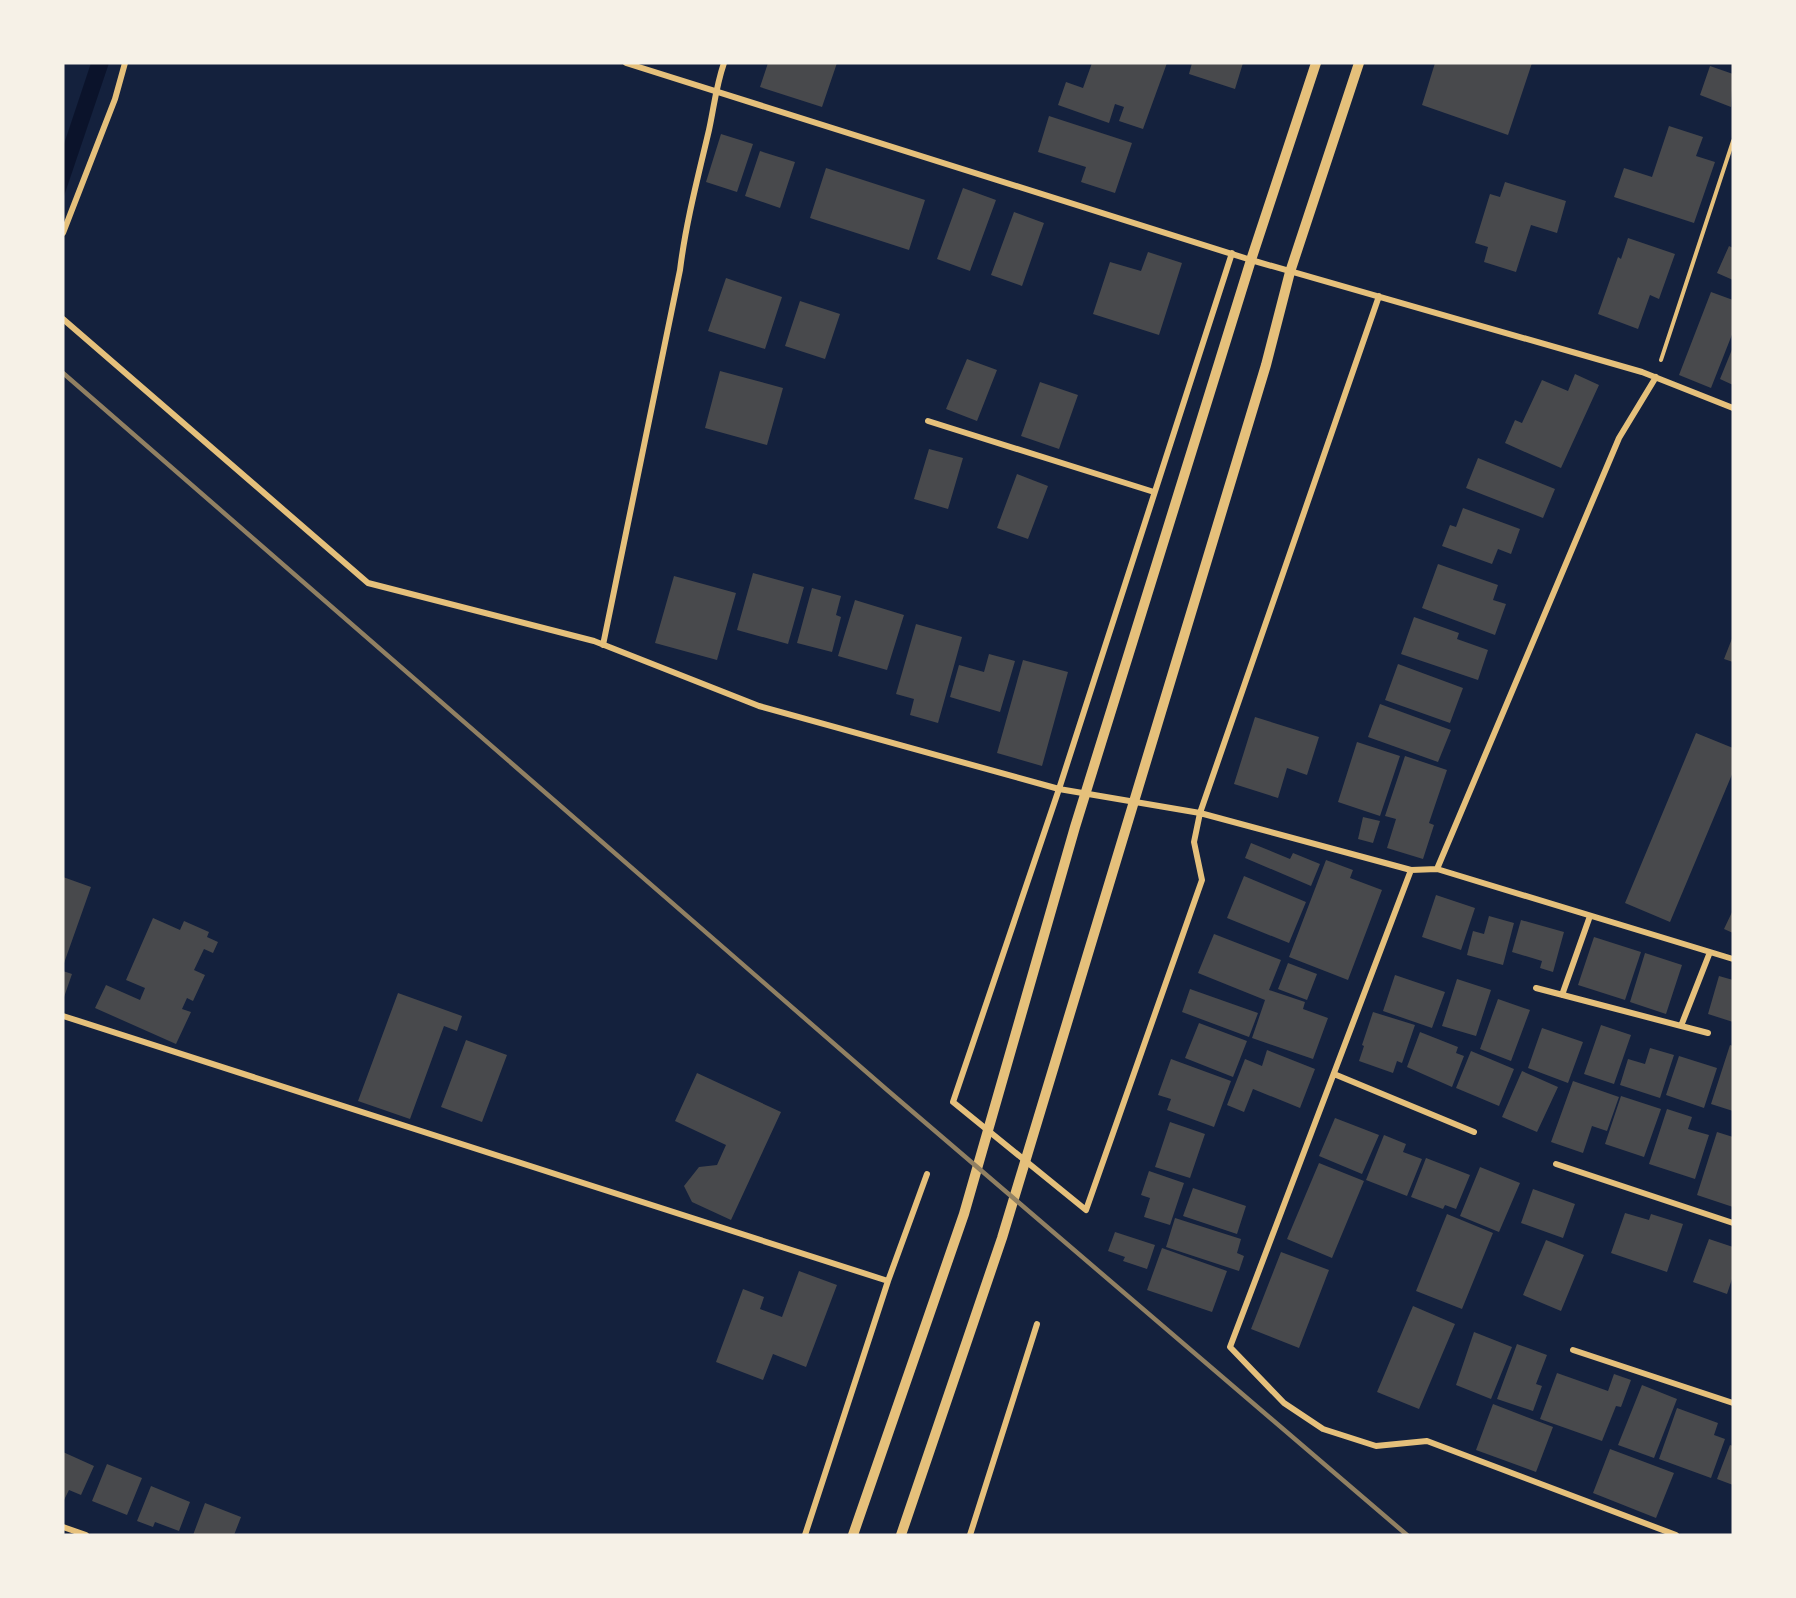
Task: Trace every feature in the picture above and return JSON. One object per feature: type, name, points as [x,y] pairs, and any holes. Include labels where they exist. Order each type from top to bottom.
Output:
[{"type":"street","points":[[63,233],[115,99],[125,63]]},
{"type":"street","points":[[626,63],[1290,272],[1656,377],[1733,408]]},
{"type":"street","points":[[603,645],[680,270],[686,224],[710,126],[714,91],[724,63]]},
{"type":"street","points":[[853,1535],[964,1214],[1075,827],[1251,260],[1316,63]]},
{"type":"street","points":[[901,1535],[1002,1238],[1266,365],[1290,272],[1359,63]]},
{"type":"street","points":[[1232,253],[1059,789],[954,1102],[1086,1210],[1202,880],[1194,842],[1200,813],[1379,296]]},
{"type":"street","points":[[63,320],[368,583],[603,645],[759,706],[1059,789],[1200,813],[1412,870],[1437,869],[1733,958]]},
{"type":"street","points":[[1437,869],[1619,438],[1656,377]]},
{"type":"street","points":[[928,421],[1154,492]]},
{"type":"street","points":[[1412,870],[1230,1347],[1284,1403],[1323,1429],[1376,1446],[1428,1442],[1676,1535]]},
{"type":"street","points":[[1562,995],[1590,916]]},
{"type":"street","points":[[1681,1026],[1710,952]]},
{"type":"street","points":[[1536,988],[1708,1033]]},
{"type":"street","points":[[63,1016],[888,1281]]},
{"type":"street","points":[[1334,1074],[1474,1132]]},
{"type":"street","points":[[1556,1164],[1733,1223]]},
{"type":"street","points":[[805,1535],[888,1281],[927,1174]]},
{"type":"street","points":[[970,1535],[1037,1324]]},
{"type":"street","points":[[1574,1350],[1733,1403]]},
{"type":"street","points":[[63,1527],[86,1535]]},
{"type":"path","points":[[1656,377],[1733,141]]},
{"type":"water","points":[[91,63],[109,63],[63,199],[63,147]]},
{"type":"building","points":[[768,63],[837,63],[822,107],[760,87]]},
{"type":"building","points":[[1092,63],[1167,63],[1143,129],[1119,121],[1124,107],[1115,104],[1109,123],[1058,105],[1066,82],[1083,88]]},
{"type":"building","points":[[1192,63],[1243,63],[1235,89],[1189,74]]},
{"type":"building","points":[[1435,63],[1532,63],[1508,135],[1422,105]]},
{"type":"building","points":[[1710,66],[1733,74],[1731,107],[1700,95]]},
{"type":"building","points":[[1049,116],[1132,143],[1115,193],[1081,182],[1086,167],[1038,152]]},
{"type":"building","points":[[1669,126],[1703,137],[1696,156],[1715,162],[1694,223],[1614,197],[1624,168],[1652,177]]},
{"type":"building","points":[[721,134],[753,144],[737,192],[706,182]]},
{"type":"building","points":[[760,151],[795,162],[780,208],[745,196]]},
{"type":"building","points":[[826,168],[925,200],[909,250],[810,218]]},
{"type":"building","points":[[1505,182],[1566,201],[1557,233],[1531,225],[1516,272],[1484,262],[1488,247],[1475,243],[1490,194],[1500,197]]},
{"type":"building","points":[[963,188],[996,200],[970,271],[937,259]]},
{"type":"building","points":[[1014,212],[1044,223],[1022,286],[991,275]]},
{"type":"building","points":[[1628,238],[1675,254],[1659,299],[1650,295],[1638,329],[1598,314],[1618,257],[1621,259]]},
{"type":"building","points":[[1729,246],[1733,248],[1733,280],[1717,273]]},
{"type":"building","points":[[1148,252],[1182,263],[1159,335],[1093,314],[1110,262],[1141,271]]},
{"type":"building","points":[[726,278],[782,297],[765,349],[708,331]]},
{"type":"building","points":[[1711,292],[1733,300],[1733,332],[1711,388],[1679,375]]},
{"type":"building","points":[[800,301],[840,314],[825,359],[785,346]]},
{"type":"building","points":[[1733,347],[1733,385],[1720,379]]},
{"type":"building","points":[[967,359],[997,370],[977,421],[946,409]]},
{"type":"building","points":[[720,371],[783,388],[767,445],[705,428]]},
{"type":"building","points":[[1575,374],[1599,385],[1561,468],[1505,443],[1515,420],[1522,423],[1542,380],[1568,391]]},
{"type":"building","points":[[1040,382],[1078,395],[1059,449],[1021,436]]},
{"type":"building","points":[[929,449],[963,458],[948,509],[914,499]]},
{"type":"building","points":[[1478,458],[1555,489],[1543,518],[1466,488]]},
{"type":"building","points":[[1017,474],[1048,486],[1028,539],[997,528]]},
{"type":"building","points":[[1463,508],[1520,529],[1511,554],[1498,549],[1492,564],[1442,546],[1450,525],[1456,527]]},
{"type":"building","points":[[1438,564],[1498,585],[1493,600],[1506,604],[1495,635],[1422,608]]},
{"type":"building","points":[[753,573],[804,587],[788,644],[737,630]]},
{"type":"building","points":[[674,576],[736,593],[717,660],[655,643]]},
{"type":"building","points":[[812,588],[841,596],[836,615],[841,617],[832,652],[797,643]]},
{"type":"building","points":[[855,600],[904,615],[887,670],[838,656]]},
{"type":"building","points":[[1414,617],[1459,633],[1457,639],[1488,650],[1478,680],[1401,654]]},
{"type":"building","points":[[916,624],[962,637],[938,723],[910,715],[914,699],[896,694]]},
{"type":"building","points":[[1733,636],[1733,662],[1724,659]]},
{"type":"building","points":[[989,654],[1015,661],[1000,712],[950,697],[959,665],[984,672]]},
{"type":"building","points":[[1023,660],[1068,672],[1042,766],[997,753]]},
{"type":"building","points":[[1398,664],[1463,688],[1450,723],[1385,700]]},
{"type":"building","points":[[1380,704],[1451,730],[1438,762],[1368,737]]},
{"type":"building","points":[[1255,717],[1319,737],[1307,775],[1287,768],[1278,798],[1234,784]]},
{"type":"building","points":[[1696,733],[1733,748],[1733,772],[1670,922],[1625,903]]},
{"type":"building","points":[[1357,742],[1400,756],[1380,816],[1338,802]]},
{"type":"building","points":[[1405,756],[1447,770],[1429,823],[1434,825],[1423,859],[1387,848],[1396,819],[1385,816]]},
{"type":"building","points":[[1363,817],[1380,821],[1373,843],[1358,839]]},
{"type":"building","points":[[1251,843],[1290,859],[1293,853],[1320,864],[1311,886],[1245,858]]},
{"type":"building","points":[[1326,860],[1353,870],[1350,878],[1382,890],[1348,980],[1289,957]]},
{"type":"building","points":[[1244,876],[1306,902],[1289,943],[1227,918]]},
{"type":"building","points":[[63,877],[91,887],[63,966]]},
{"type":"building","points":[[1436,895],[1475,908],[1461,950],[1422,937]]},
{"type":"building","points":[[1733,910],[1733,933],[1724,929]]},
{"type":"building","points":[[1489,916],[1514,923],[1503,965],[1467,955],[1473,931],[1484,934]]},
{"type":"building","points":[[153,918],[180,930],[184,921],[209,932],[207,937],[218,942],[213,953],[204,949],[194,970],[205,975],[193,1001],[187,998],[182,1009],[191,1012],[176,1044],[95,1008],[106,985],[140,1000],[145,988],[126,980]]},
{"type":"building","points":[[1521,920],[1564,932],[1553,972],[1540,968],[1542,961],[1512,952]]},
{"type":"building","points":[[1214,934],[1281,960],[1269,990],[1305,1002],[1303,1009],[1328,1018],[1313,1059],[1252,1038],[1265,1000],[1198,973]]},
{"type":"building","points":[[1594,937],[1641,952],[1625,1000],[1578,985]]},
{"type":"building","points":[[1645,953],[1682,965],[1666,1014],[1630,1002]]},
{"type":"building","points":[[1288,963],[1317,974],[1307,1000],[1278,989]]},
{"type":"building","points":[[63,971],[72,974],[63,1000]]},
{"type":"building","points":[[1395,975],[1445,992],[1432,1028],[1383,1011]]},
{"type":"building","points":[[1719,976],[1733,980],[1733,1022],[1708,1014]]},
{"type":"building","points":[[1457,979],[1491,990],[1476,1036],[1442,1026]]},
{"type":"building","points":[[1190,989],[1258,1013],[1249,1037],[1182,1012]]},
{"type":"building","points":[[398,993],[462,1016],[457,1031],[444,1026],[410,1119],[358,1101]]},
{"type":"building","points":[[1498,999],[1530,1010],[1511,1061],[1480,1049]]},
{"type":"building","points":[[1373,1012],[1415,1025],[1402,1063],[1397,1061],[1393,1073],[1359,1061]]},
{"type":"building","points":[[1199,1023],[1247,1041],[1233,1077],[1185,1058]]},
{"type":"building","points":[[1601,1025],[1631,1035],[1614,1084],[1584,1074]]},
{"type":"building","points":[[1542,1028],[1583,1042],[1568,1083],[1528,1068]]},
{"type":"building","points":[[1420,1032],[1458,1047],[1456,1053],[1464,1056],[1452,1087],[1407,1067]]},
{"type":"building","points":[[466,1040],[507,1055],[482,1122],[441,1107]]},
{"type":"building","points":[[1730,1045],[1733,1046],[1733,1111],[1711,1104]]},
{"type":"building","points":[[1650,1048],[1674,1055],[1660,1098],[1620,1085],[1628,1059],[1645,1064]]},
{"type":"building","points":[[1267,1050],[1315,1069],[1300,1108],[1253,1089],[1244,1112],[1227,1105],[1245,1059],[1262,1066]]},
{"type":"building","points":[[1471,1051],[1514,1069],[1499,1106],[1456,1088]]},
{"type":"building","points":[[1679,1056],[1717,1068],[1704,1108],[1666,1095]]},
{"type":"building","points":[[1171,1059],[1231,1081],[1214,1127],[1167,1110],[1171,1099],[1158,1095]]},
{"type":"building","points":[[1522,1071],[1558,1087],[1537,1132],[1502,1117]]},
{"type":"building","points":[[697,1073],[781,1112],[731,1220],[692,1202],[684,1186],[699,1167],[717,1165],[726,1145],[675,1121]]},
{"type":"building","points":[[1573,1081],[1619,1097],[1607,1131],[1592,1126],[1583,1153],[1551,1142]]},
{"type":"building","points":[[1621,1096],[1661,1109],[1644,1157],[1605,1144]]},
{"type":"building","points":[[1667,1109],[1692,1117],[1688,1129],[1709,1135],[1695,1179],[1649,1164]]},
{"type":"building","points":[[1335,1118],[1379,1135],[1362,1174],[1319,1156]]},
{"type":"building","points":[[1170,1122],[1205,1134],[1190,1178],[1155,1167]]},
{"type":"building","points":[[1717,1132],[1733,1137],[1733,1207],[1697,1195]]},
{"type":"building","points":[[1384,1135],[1406,1144],[1403,1152],[1422,1159],[1407,1196],[1366,1180]]},
{"type":"building","points":[[1426,1158],[1470,1175],[1456,1209],[1445,1205],[1443,1209],[1411,1197]]},
{"type":"building","points":[[1319,1163],[1364,1181],[1332,1258],[1287,1239]]},
{"type":"building","points":[[1480,1167],[1520,1183],[1499,1232],[1460,1216]]},
{"type":"building","points":[[1149,1171],[1184,1183],[1170,1225],[1144,1217],[1150,1198],[1141,1195]]},
{"type":"building","points":[[1193,1188],[1246,1206],[1237,1234],[1183,1216]]},
{"type":"building","points":[[1533,1189],[1575,1204],[1563,1238],[1521,1223]]},
{"type":"building","points":[[1625,1213],[1649,1220],[1651,1214],[1683,1224],[1667,1272],[1611,1253]]},
{"type":"building","points":[[1447,1214],[1493,1233],[1462,1309],[1416,1291]]},
{"type":"building","points":[[1175,1218],[1241,1239],[1237,1253],[1244,1256],[1239,1271],[1166,1247]]},
{"type":"building","points":[[1115,1232],[1155,1245],[1147,1269],[1123,1261],[1125,1257],[1108,1251]]},
{"type":"building","points":[[1709,1239],[1733,1247],[1733,1276],[1727,1294],[1693,1282]]},
{"type":"building","points":[[1546,1240],[1584,1255],[1561,1311],[1523,1295]]},
{"type":"building","points":[[1162,1248],[1227,1271],[1212,1312],[1147,1290]]},
{"type":"building","points":[[1281,1252],[1329,1270],[1299,1348],[1251,1329]]},
{"type":"building","points":[[799,1271],[837,1285],[806,1367],[773,1354],[763,1380],[716,1362],[743,1289],[764,1297],[760,1309],[782,1317]]},
{"type":"building","points":[[1413,1306],[1455,1324],[1419,1409],[1377,1392]]},
{"type":"building","points":[[1474,1332],[1512,1347],[1491,1399],[1456,1385]]},
{"type":"building","points":[[1517,1344],[1547,1355],[1536,1384],[1542,1386],[1533,1411],[1497,1399]]},
{"type":"building","points":[[1557,1373],[1608,1391],[1614,1374],[1631,1380],[1621,1407],[1616,1406],[1602,1441],[1540,1419]]},
{"type":"building","points":[[1642,1385],[1677,1399],[1654,1458],[1618,1445]]},
{"type":"building","points":[[1493,1404],[1553,1427],[1536,1472],[1476,1450]]},
{"type":"building","points":[[1677,1408],[1718,1423],[1714,1435],[1725,1439],[1711,1478],[1659,1459]]},
{"type":"building","points":[[1730,1445],[1733,1446],[1733,1485],[1717,1479]]},
{"type":"building","points":[[1610,1449],[1674,1473],[1656,1518],[1593,1493]]},
{"type":"building","points":[[63,1452],[94,1466],[81,1495],[69,1490],[63,1502]]},
{"type":"building","points":[[107,1464],[142,1478],[127,1515],[92,1501]]},
{"type":"building","points":[[151,1486],[190,1502],[179,1531],[155,1522],[153,1527],[137,1521]]},
{"type":"building","points":[[205,1503],[241,1517],[234,1535],[193,1535]]},
{"type":"railway","points":[[63,373],[886,1089],[1407,1535]]}]
